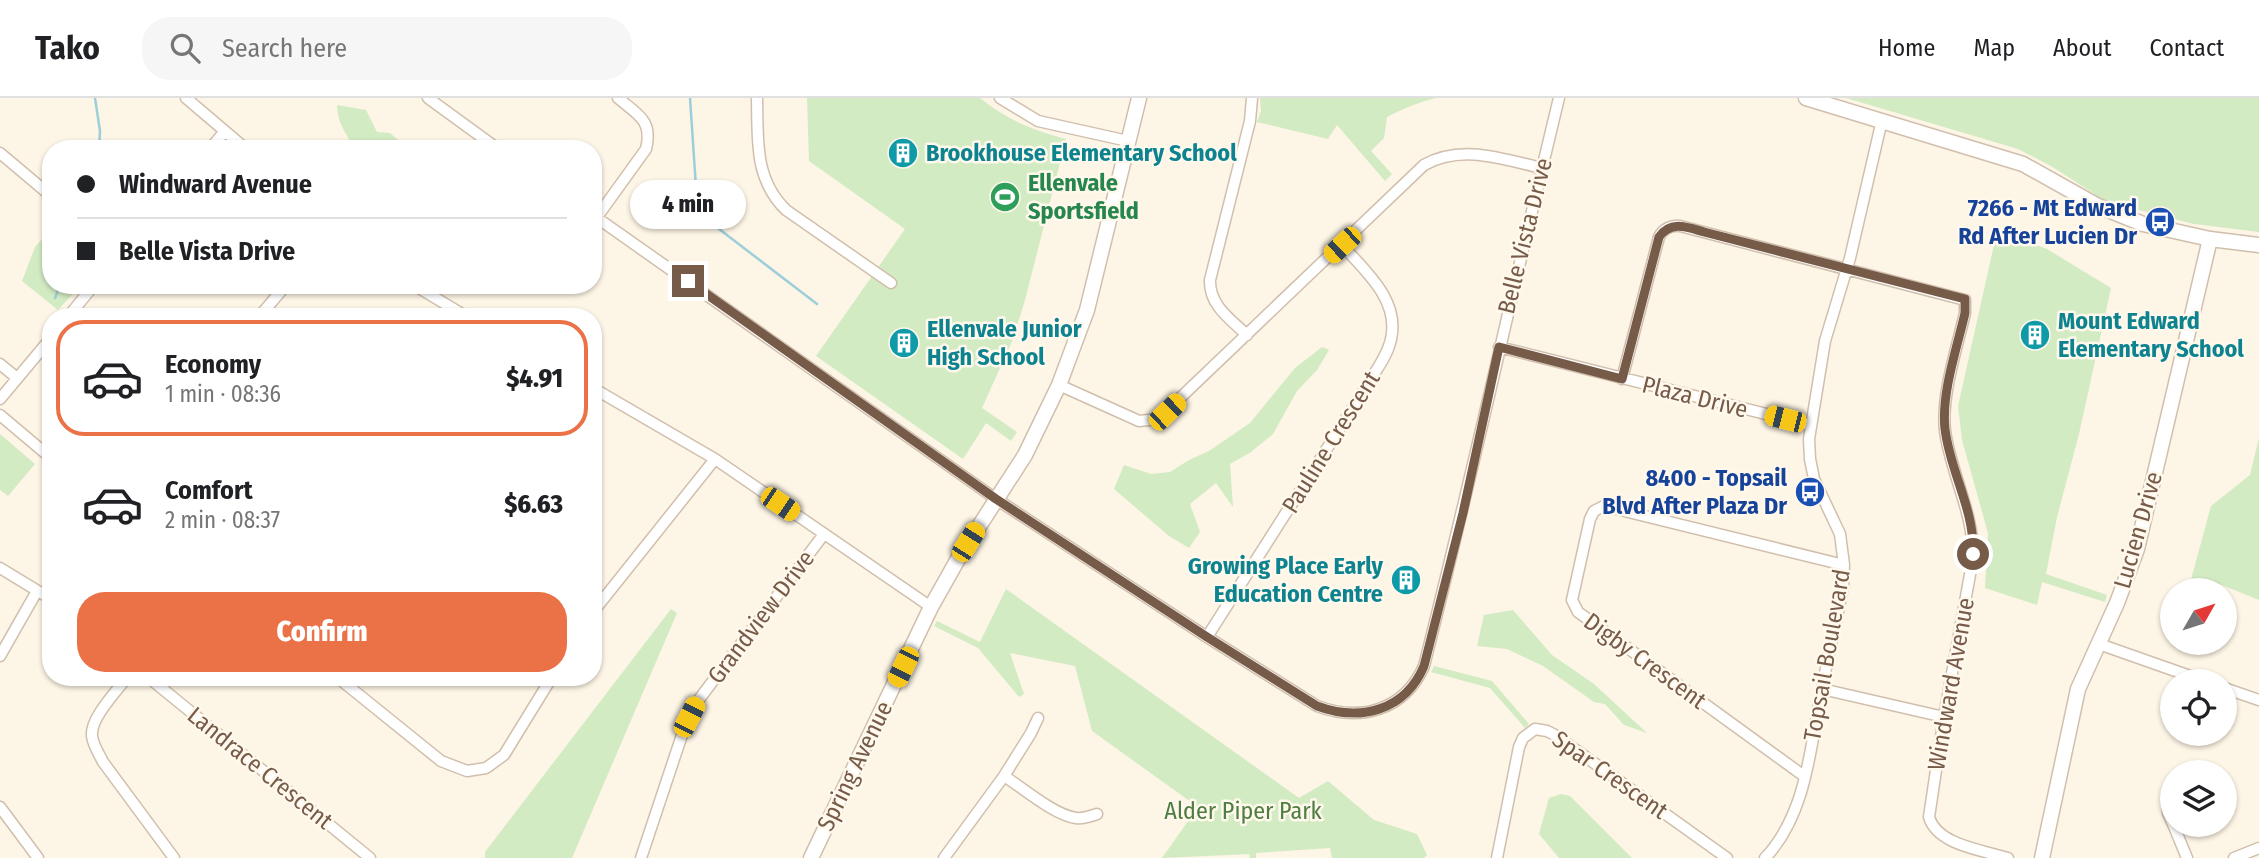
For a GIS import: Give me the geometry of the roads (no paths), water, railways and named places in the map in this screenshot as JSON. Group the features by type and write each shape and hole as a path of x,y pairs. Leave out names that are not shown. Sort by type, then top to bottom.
{"street":[{"path":"186,98 236,140"},
{"path":"428,98 486,140"},
{"path":"602,207 646,149 649,140 649,131 642,118 618,98"},
{"path":"757,98 758,147 767,186 774,198 786,210 891,283"},
{"path":"1000,98 1038,121 1128,141"},
{"name":"Spring Avenue","path":"811,858 931,607 958,559 1025,455 1059,384 1087,310 1139,98"},
{"path":"1247,335 1219,308 1210,290 1210,280 1250,121 1252,98"},
{"name":"Belle Vista Drive","path":"602,221 996,499 1317,706 1333,712 1355,714 1384,708 1411,687 1419,677 1427,653 1463,513 1499,347 1559,98"},
{"path":"1806,98 2023,164 2098,206 2143,225 2210,239 2259,245"},
{"name":"Topsail Boulevard","path":"1765,858 1793,817 1843,587 1844,565 1840,534 1817,488 1811,469 1810,425 1825,341 1847,267 1882,120"},
{"path":"218,140 225,131"},
{"path":"0,153 42,188"},
{"path":"1059,384 1139,421 1152,421 1167,412 1342,245 1411,175 1436,158 1477,154 1542,168"},
{"path":"1622,379 1659,237 1669,228 1680,226 1847,267"},
{"name":"Lucien Drive","path":"2042,858 2078,690 2131,571 2137,549 2210,239"},
{"name":"Pauline Crescent","path":"1207,637 1381,363 1392,338 1387,298 1342,245"},
{"name":"Windward Avenue","path":"1847,267 1965,299 1966,306 1947,398 1945,428 1967,509 1973,554 1971,579 1929,810 1931,822 1938,833 1948,839 2008,858"},
{"path":"75,308 87,294"},
{"path":"267,308 278,294"},
{"path":"429,294 452,308"},
{"name":"Plaza Drive","path":"1499,347 1810,425"},
{"path":"0,399 42,349"},
{"path":"0,364 17,378"},
{"path":"602,393 715,459 931,607"},
{"path":"0,415 42,450"},
{"path":"602,601 715,459"},
{"name":"Digby Crescent","path":"1804,776 1578,612 1572,600 1590,519 1594,511 1604,506 1844,565"},
{"name":"Grandview Drive","path":"641,858 682,735 697,702 824,534"},
{"path":"0,568 42,594"},
{"path":"0,656 37,591"},
{"path":"2099,644 2170,669"},
{"path":"120,686 96,719 92,735 94,745 103,762 174,858"},
{"name":"Landrace Crescent","path":"159,686 370,858"},
{"path":"348,686 441,761 467,771 486,768 504,755 546,686"},
{"path":"1822,689 1944,717"},
{"path":"2237,692 2259,700"},
{"path":"944,858 1004,776 1038,718"},
{"name":"Spar Crescent","path":"1497,858 1522,738 1540,729 1555,735 1727,858"},
{"path":"1004,776 1069,816 1077,818 1097,814"},
{"path":"0,807 38,858"},
{"path":"2178,837 2187,858"},
{"path":"2234,858 2259,848"}],"waterway":[{"path":"95,98 100,140"},
{"path":"690,98 700,213 817,304"},
{"path":"55,298 57,294"}],"place":[{"name":"Brookhouse Elementary School","path":"903,153"},
{"name":"Ellenvale Sportsfield","path":"1005,197"},
{"name":"7266 - Mt Edward Rd After Lucien Dr","path":"2160,222"},
{"name":"Mount Edward Elementary School","path":"2035,335"},
{"name":"Ellenvale Junior High School","path":"904,343"},
{"name":"8400 - Topsail Blvd After Plaza Dr","path":"1810,492"},
{"name":"Growing Place Early Education Centre","path":"1406,580"}],"park label":[{"name":"Alder Piper Park","path":"1243,811"}]}
